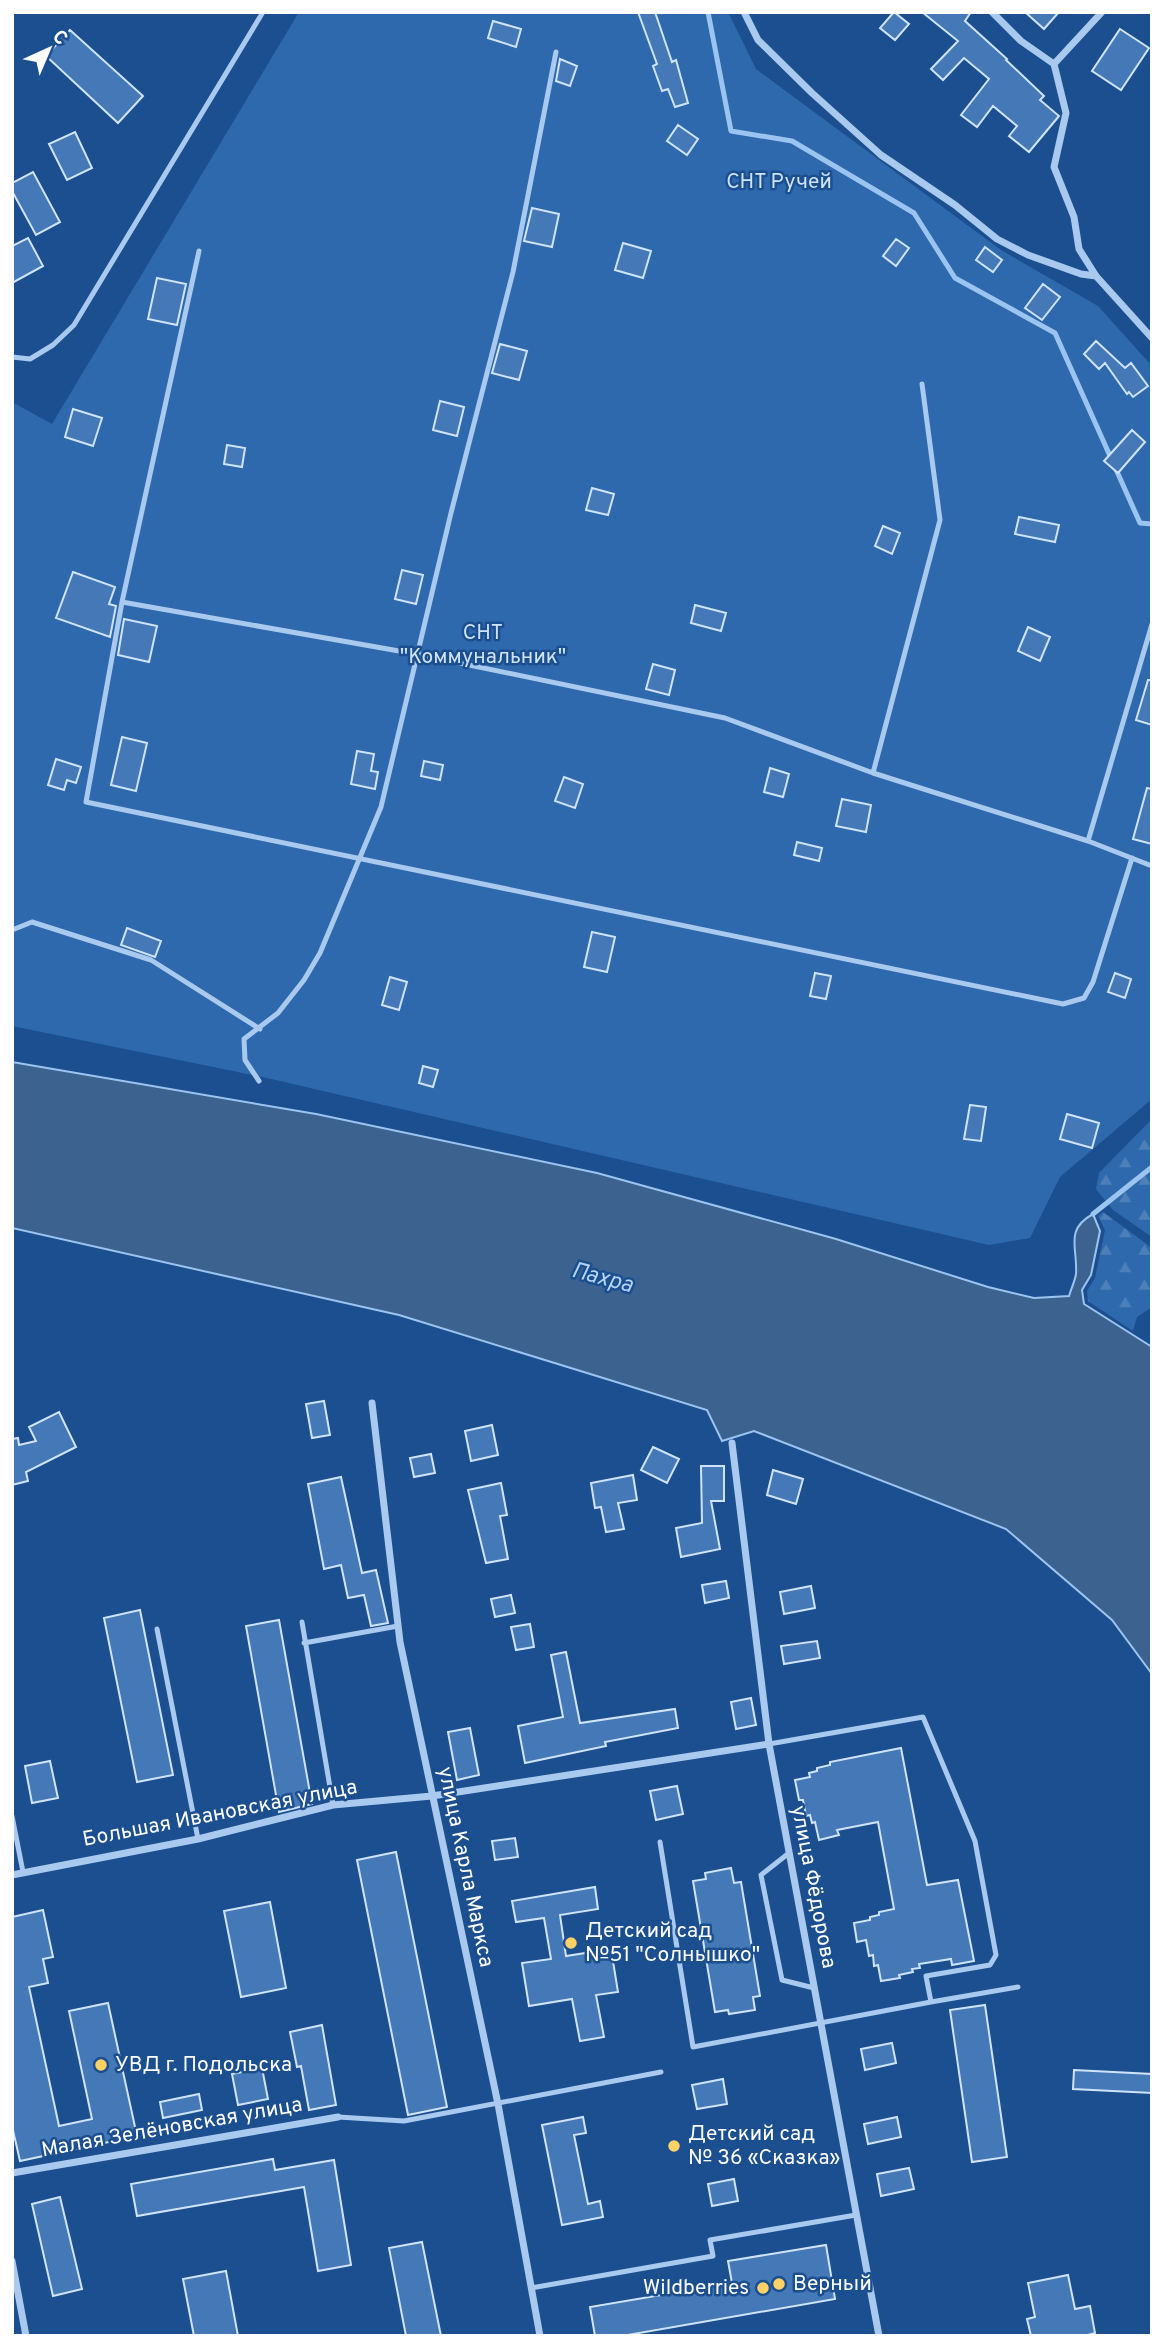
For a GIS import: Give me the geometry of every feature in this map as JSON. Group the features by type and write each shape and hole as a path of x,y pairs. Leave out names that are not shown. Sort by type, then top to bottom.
{"street":[{"path":"744,12 758,40 811,93 881,155 955,205 997,239 1028,255 1081,274 1096,276"},
{"path":"992,12 1021,41 1054,64 1066,113 1054,167 1074,217 1079,249 1096,276 1152,338"},
{"path":"1054,64 1102,12"},
{"name":"улица Карла Маркса","path":"372,1403 398,1626 498,2104 540,2336"},
{"name":"улица Фёдорова","path":"732,1443 769,1744 879,2336"},
{"name":"Большая Ивановская улица","path":"12,1875 198,1839 332,1805 432,1796 769,1744"},
{"name":"Малая Зелёновская улица","path":"12,2174 338,2117"},
{"path":"12,2261 26,2336"}],"lane":[{"path":"12,357 30,359 53,345 74,325 264,12"},
{"path":"259,1081 244,1060 244,1039 278,1013 320,953 381,807 416,654 513,272 556,52"},
{"path":"199,251 122,602 86,802 1063,1004 1084,998 1093,982 1132,858"},
{"path":"873,773 940,520 922,384"},
{"path":"122,602 416,654 725,718 873,773 1088,841 1152,866"},
{"path":"1088,841 1152,624"},
{"path":"12,930 32,922 151,960 260,1029"},
{"path":"302,1622 332,1805"},
{"path":"304,1643 398,1626"},
{"path":"157,1629 198,1839"},
{"path":"769,1744 923,1717 975,1841 996,1955 990,1965 926,1976 931,2002"},
{"path":"12,1816 23,1872"},
{"path":"660,1842 693,2046 1018,1987"},
{"path":"789,1853 761,1875 782,1980 814,1988"},
{"path":"338,2117 404,2121 661,2072"},
{"path":"531,2288 713,2256 710,2240 856,2215"}],"green space":[{"name":"СНТ \"Коммунальник\"","path":"299,12 728,12 756,69 1001,250 1098,306 1152,366 1152,1099 1060,1177 1030,1238 989,1245 267,1078 12,1026 12,402 52,424"},
{"path":"1152,1119 1152,1237 1113,1210 1096,1189 1099,1173"},
{"path":"1103,1212 1152,1248 1152,1307 1137,1317 1133,1331 1088,1301 1087,1291 1095,1278 1105,1230 1098,1216"}],"water":[{"name":"Пахра","path":"12,1062 316,1114 597,1173 836,1239 988,1287 1034,1298 1069,1296 1076,1274 1075,1233 1078,1226 1093,1214 1100,1231 1091,1275 1082,1290 1084,1304 1152,1347 1152,1674 1112,1620 1006,1529 754,1431 722,1441 707,1410 399,1315 12,1228"}],"building":[{"path":"638,12 655,12 672,62 676,60 688,103 675,107 668,89 662,91 653,66 657,64"},
{"path":"894,12 909,24 895,40 880,28"},
{"path":"922,12 971,12 965,21 1044,96 1040,100 1059,116 1029,152 1009,136 1017,126 993,106 977,127 961,115 989,79 964,58 943,80 931,69 958,41"},
{"path":"1025,12 1059,12 1044,29"},
{"path":"493,21 521,29 516,47 488,38"},
{"path":"1120,29 1149,48 1121,90 1092,71"},
{"path":"70,30 143,96 118,123 46,56"},
{"path":"560,59 577,66 570,86 556,81"},
{"path":"678,125 698,139 687,155 667,141"},
{"path":"75,132 92,168 67,180 49,144"},
{"path":"33,172 60,222 36,235 12,191 12,183"},
{"path":"532,208 559,214 552,247 524,241"},
{"path":"28,238 43,266 12,283 12,246"},
{"path":"896,239 909,248 896,266 883,256"},
{"path":"623,243 651,251 643,278 615,270"},
{"path":"985,247 1002,260 993,272 976,260"},
{"path":"157,278 186,284 177,325 148,319"},
{"path":"1043,284 1060,297 1042,320 1025,308"},
{"path":"1096,341 1125,368 1131,363 1148,386 1133,397 1129,392 1127,394 1105,363 1099,369 1084,354"},
{"path":"500,344 527,351 519,380 492,373"},
{"path":"440,401 464,407 457,436 433,430"},
{"path":"73,409 102,418 93,446 65,437"},
{"path":"1132,430 1145,442 1118,473 1104,461"},
{"path":"227,445 245,448 242,467 224,464"},
{"path":"592,488 614,494 608,515 586,510"},
{"path":"1019,517 1059,525 1055,542 1015,534"},
{"path":"883,526 900,533 892,554 875,546"},
{"path":"402,570 423,575 416,604 395,599"},
{"path":"73,572 115,587 109,604 116,606 110,637 56,618"},
{"path":"695,605 726,613 721,631 691,623"},
{"path":"124,619 157,626 149,662 118,655"},
{"path":"1028,627 1050,637 1040,661 1018,651"},
{"path":"653,664 675,670 669,695 646,689"},
{"path":"1148,680 1152,680 1152,725 1136,720"},
{"path":"122,737 147,743 136,791 111,785"},
{"path":"357,751 374,754 371,771 378,772 375,789 351,784"},
{"path":"56,759 81,767 76,783 67,780 64,790 48,785"},
{"path":"424,761 443,765 440,780 421,776"},
{"path":"770,768 789,774 783,797 764,792"},
{"path":"564,777 583,784 575,808 555,801"},
{"path":"1147,788 1152,789 1152,844 1133,839"},
{"path":"842,799 871,805 866,832 836,826"},
{"path":"797,842 822,848 819,861 794,855"},
{"path":"127,928 161,941 155,957 121,945"},
{"path":"592,932 615,937 607,972 584,967"},
{"path":"815,973 831,976 826,999 810,996"},
{"path":"1115,973 1131,979 1125,998 1108,992"},
{"path":"390,977 407,982 399,1010 382,1005"},
{"path":"423,1066 438,1070 433,1087 419,1083"},
{"path":"970,1105 986,1107 981,1141 964,1139"},
{"path":"1067,1114 1099,1123 1092,1148 1060,1139"},
{"path":"324,1401 330,1435 312,1438 306,1404"},
{"path":"59,1412 76,1447 26,1472 28,1481 12,1485 12,1439 18,1438 19,1445 36,1441 29,1427"},
{"path":"492,1425 498,1455 471,1461 465,1431"},
{"path":"653,1447 679,1459 667,1483 641,1470"},
{"path":"431,1454 435,1473 414,1477 410,1458"},
{"path":"701,1466 724,1466 724,1501 711,1501 720,1549 681,1557 676,1528 702,1523"},
{"path":"773,1470 803,1479 796,1504 767,1495"},
{"path":"633,1475 637,1500 618,1503 624,1529 606,1532 601,1507 595,1508 591,1483"},
{"path":"341,1477 362,1573 376,1570 388,1623 371,1626 364,1595 348,1598 341,1565 324,1569 308,1484"},
{"path":"501,1483 507,1515 500,1516 508,1559 486,1563 468,1490"},
{"path":"726,1581 729,1598 705,1603 702,1585"},
{"path":"811,1586 815,1608 784,1614 780,1592"},
{"path":"511,1595 515,1613 495,1617 491,1599"},
{"path":"140,1610 173,1775 137,1782 104,1618"},
{"path":"279,1620 312,1804 279,1812 246,1626"},
{"path":"530,1624 534,1647 516,1650 511,1627"},
{"path":"817,1641 820,1658 784,1664 781,1646"},
{"path":"566,1652 580,1723 675,1709 678,1728 605,1742 606,1746 525,1763 518,1726 563,1717 551,1655"},
{"path":"751,1698 756,1725 736,1729 731,1702"},
{"path":"470,1728 479,1775 457,1780 448,1732"},
{"path":"901,1748 927,1885 958,1880 974,1961 952,1965 951,1959 919,1964 920,1968 899,1975 900,1978 881,1981 878,1965 874,1966 873,1955 869,1956 866,1940 857,1942 854,1923 870,1920 870,1917 879,1915 879,1912 894,1909 878,1822 837,1830 839,1835 819,1840 815,1822 812,1823 810,1815 806,1816 803,1800 799,1800 795,1780 810,1777 809,1773 830,1765 830,1762"},
{"path":"50,1761 58,1798 32,1803 25,1766"},
{"path":"677,1786 683,1814 656,1820 650,1791"},
{"path":"515,1838 518,1857 495,1860 492,1841"},
{"path":"396,1852 447,2107 408,2115 357,1860"},
{"path":"731,1868 734,1883 741,1882 760,1996 753,1997 755,2010 729,2014 728,2010 715,2012 693,1881 706,1879 705,1873"},
{"path":"595,1887 598,1909 560,1915 566,1956 611,1949 618,1992 596,1995 604,2037 580,2041 572,1999 529,2006 522,1963 551,1959 544,1918 516,1922 512,1901"},
{"path":"270,1902 286,1988 241,1997 224,1911"},
{"name":"УВД г. Подольска","path":"43,1910 53,1957 43,1959 48,1983 29,1987 59,2126 92,2119 69,2011 108,2003 137,2136 20,2161 12,2126 12,1917"},
{"path":"985,2005 1007,2157 972,2162 950,2010"},
{"path":"322,2025 336,2105 309,2110 301,2066 297,2067 290,2032"},
{"path":"892,2043 896,2063 865,2070 861,2049"},
{"path":"262,2068 268,2099 238,2105 232,2074"},
{"path":"1074,2070 1152,2074 1152,2093 1073,2089"},
{"path":"723,2079 727,2104 697,2109 692,2085"},
{"path":"199,2094 202,2110 163,2118 160,2102"},
{"path":"583,2117 586,2133 574,2135 588,2204 600,2201 603,2217 562,2225 542,2125"},
{"path":"897,2117 901,2137 868,2144 864,2124"},
{"path":"273,2159 275,2170 334,2160 351,2265 318,2271 304,2187 137,2216 131,2184"},
{"path":"909,2168 914,2189 881,2196 877,2174"},
{"path":"734,2179 738,2201 712,2206 708,2184"},
{"path":"60,2197 82,2289 53,2296 32,2204"},
{"path":"422,2242 441,2336 406,2336 389,2248"},
{"path":"826,2245 835,2299 622,2336 595,2336 590,2307 732,2283 728,2261"},
{"path":"226,2271 238,2336 194,2336 183,2279"},
{"path":"1068,2275 1075,2309 1090,2306 1095,2333 1084,2336 1031,2336 1027,2319 1035,2317 1028,2283"}],"waterway":[{"path":"708,12 731,131 792,141 914,213 955,278 1055,333 1140,523 1152,524"},
{"path":"1093,1214 1152,1167"}],"place":[{"name":"Детский сад №51 \"Солнышко\"","path":"571,1943"},
{"name":"УВД г. Подольска","path":"101,2065"},
{"name":"Детский сад № 36 «Сказка»","path":"674,2146"},
{"name":"Верный","path":"779,2284"},
{"name":"Wildberries","path":"763,2288"}],"park label":[{"name":"СНТ Ручей","path":"779,182"}]}
